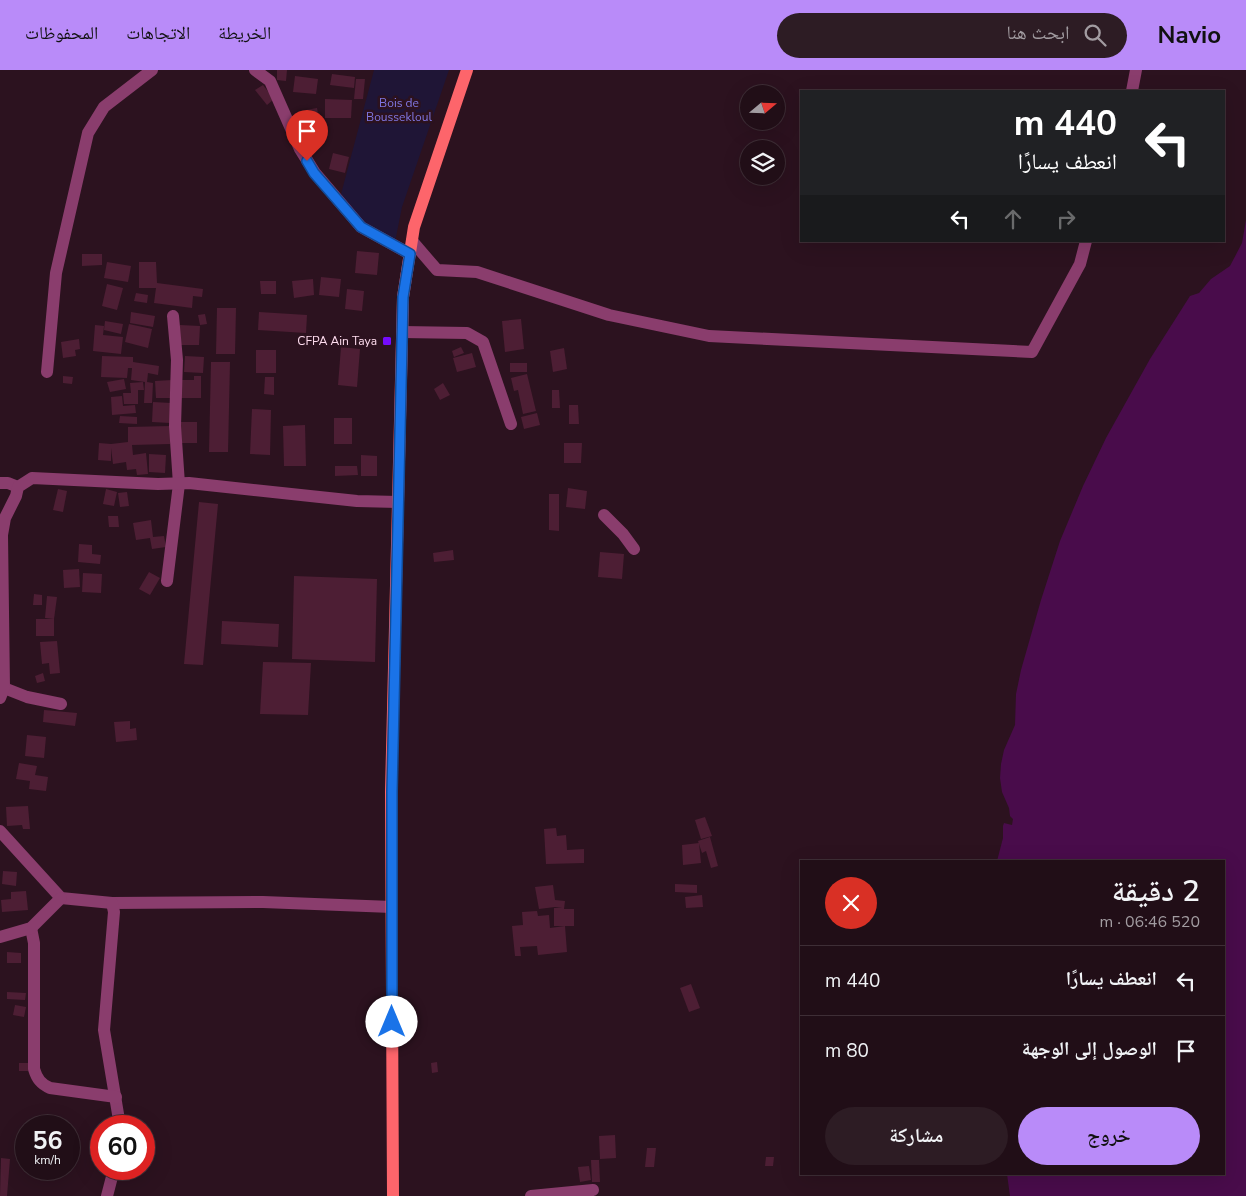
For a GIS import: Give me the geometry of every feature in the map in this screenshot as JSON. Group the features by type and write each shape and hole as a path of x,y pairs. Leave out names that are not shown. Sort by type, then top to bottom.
{"main road":[{"path":"393,1196 392,792 403,297 414,226 467,70"}],"street":[{"path":"48,372 56,273 88,133 104,106 152,70"},
{"path":"255,70 270,81 300,149 314,173 361,227 411,247 437,270 477,272 609,316 709,336 1032,352 1080,264 1086,242"},
{"path":"1132,90 1136,70"},
{"path":"167,581 179,484 175,426 177,360 173,316"},
{"path":"402,332 467,332 483,342 511,424"},
{"path":"61,704 2,693 2,535 6,518 18,487 32,478 189,483 357,501 398,502"},
{"path":"0,484 8,483 18,487"},
{"path":"604,515 624,534 634,548"},
{"path":"0,831 61,898 112,903 263,902 392,907"},
{"path":"0,937 31,928 61,898"},
{"path":"112,903 114,912 104,1030 118,1115"},
{"path":"31,928 34,943 34,1070 36,1076 44,1086 50,1088 116,1097"},
{"path":"107,1196 111,1180"},
{"path":"531,1196 593,1190"}],"green space":[{"name":"Bois de Boussekloul","path":"374,70 449,70 402,207 394,247 369,231 341,194"}],"shaded area":[{"path":"1246,220 1246,1196 1010,1196 1007,1175 1225,1175 1225,860 997,860 1003,838 1004,823 1012,825 1013,819 1010,816 1009,808 1002,792 1001,764 1004,750 1015,725 1016,694 1021,670 1060,541 1106,438 1150,359 1190,296 1199,293 1211,279 1230,266 1242,243"}],"building":[{"path":"277,70 287,70 286,81 277,80"},
{"path":"332,74 355,77 354,88 330,85"},
{"path":"295,76 318,79 316,94 293,92"},
{"path":"356,79 365,79 363,99 354,99"},
{"path":"263,85 274,99 267,105 255,90"},
{"path":"325,99 352,100 351,118 325,118"},
{"path":"317,108 319,119 308,121 306,110"},
{"path":"315,129 321,147 309,150 304,132"},
{"path":"333,153 349,157 345,173 329,169"},
{"path":"357,251 379,253 377,275 355,273"},
{"path":"82,254 102,254 102,265 82,266"},
{"path":"107,262 131,266 128,282 104,278"},
{"path":"139,262 156,262 157,283 203,289 202,297 193,296 192,308 154,303 156,288 139,288"},
{"path":"321,277 341,279 339,297 319,295"},
{"path":"313,279 314,295 294,298 292,281"},
{"path":"260,281 276,281 276,294 261,294"},
{"path":"107,284 123,288 117,310 102,306"},
{"path":"347,289 364,291 362,311 345,309"},
{"path":"136,293 148,295 147,303 134,301"},
{"path":"217,308 236,308 235,354 216,354"},
{"path":"131,312 155,316 153,327 130,323"},
{"path":"259,312 307,315 306,333 258,330"},
{"path":"205,314 207,324 200,325 198,315"},
{"path":"521,319 524,349 505,352 502,321"},
{"path":"105,321 123,324 121,334 104,330"},
{"path":"129,324 152,329 148,348 125,342"},
{"path":"95,325 104,326 103,335 123,337 121,354 93,351"},
{"path":"180,325 200,326 199,345 180,345"},
{"path":"79,339 80,349 75,350 76,356 63,358 61,342"},
{"path":"341,347 360,349 357,387 338,385"},
{"path":"461,347 464,353 454,357 452,351"},
{"path":"564,348 567,369 553,372 550,351"},
{"path":"256,350 276,350 276,373 256,373"},
{"path":"472,353 476,367 457,372 453,358"},
{"path":"102,356 133,357 133,362 159,366 158,375 148,373 147,382 153,383 152,403 144,403 145,382 131,380 132,368 128,368 127,378 101,377"},
{"path":"185,356 204,357 203,373 184,372"},
{"path":"211,362 230,362 228,452 209,452"},
{"path":"510,363 527,363 527,372 510,372"},
{"path":"527,374 536,411 523,414 518,390 514,391 511,378"},
{"path":"63,376 73,377 72,384 63,383"},
{"path":"194,376 201,376 201,398 180,398 180,380 194,380"},
{"path":"265,377 274,377 274,395 264,394"},
{"path":"124,379 126,389 110,392 107,382"},
{"path":"172,380 173,398 156,398 155,381"},
{"path":"143,382 144,390 138,390 138,404 124,404 123,393 131,393 130,383"},
{"path":"443,383 450,395 440,400 434,389"},
{"path":"552,390 559,390 560,408 552,408"},
{"path":"122,396 123,406 135,405 136,413 112,415 111,397"},
{"path":"153,402 171,403 170,423 152,422"},
{"path":"569,405 578,405 579,424 569,424"},
{"path":"252,409 271,410 270,455 250,454"},
{"path":"537,413 540,425 524,429 521,417"},
{"path":"120,416 137,417 137,424 119,423"},
{"path":"334,418 352,418 352,444 334,444"},
{"path":"181,422 197,422 197,443 181,443"},
{"path":"305,425 306,466 284,466 283,426"},
{"path":"170,426 170,444 132,445 133,455 146,453 148,474 137,475 136,469 127,470 126,462 113,464 111,448 111,461 98,460 99,443 128,442 128,427"},
{"path":"564,443 582,443 581,463 564,463"},
{"path":"149,454 166,455 165,473 149,472"},
{"path":"361,455 377,456 377,476 361,476"},
{"path":"335,466 357,466 358,475 335,476"},
{"path":"568,488 587,491 585,509 566,507"},
{"path":"58,489 67,491 63,512 53,510"},
{"path":"106,489 117,492 114,506 103,504"},
{"path":"127,492 129,506 120,507 118,493"},
{"path":"549,494 559,494 559,531 549,530"},
{"path":"199,502 218,504 203,665 184,664"},
{"path":"108,516 118,516 119,527 109,527"},
{"path":"151,520 153,537 164,536 166,547 152,549 150,538 136,540 133,523"},
{"path":"79,544 92,545 92,554 101,555 100,564 78,562"},
{"path":"453,550 454,560 434,562 433,553"},
{"path":"600,552 624,554 622,579 598,577"},
{"path":"79,569 80,587 64,588 63,570"},
{"path":"149,572 160,578 150,595 139,589"},
{"path":"83,573 102,574 101,593 82,592"},
{"path":"294,576 377,579 375,662 292,659"},
{"path":"34,594 42,595 42,605 33,605"},
{"path":"47,596 57,597 54,619 45,618"},
{"path":"36,619 54,619 54,636 36,636"},
{"path":"222,621 279,624 278,647 221,644"},
{"path":"57,641 60,673 50,674 49,663 42,664 40,642"},
{"path":"263,662 311,663 308,715 260,714"},
{"path":"43,673 45,681 37,683 35,676"},
{"path":"44,710 77,713 75,726 43,722"},
{"path":"130,721 130,729 136,728 137,740 116,742 114,722"},
{"path":"27,735 46,737 44,758 25,756"},
{"path":"19,763 37,766 35,775 48,777 46,791 29,789 30,781 16,779"},
{"path":"28,806 30,829 23,829 22,825 7,826 6,807"},
{"path":"705,817 712,836 701,839 695,820"},
{"path":"556,828 557,836 566,835 567,850 584,849 584,863 546,864 544,829"},
{"path":"710,837 718,866 711,868 706,851 702,853 698,841"},
{"path":"699,843 701,863 683,865 682,845"},
{"path":"3,871 17,872 16,886 2,884"},
{"path":"675,884 697,885 697,893 675,892"},
{"path":"553,885 555,900 565,901 564,909 574,909 574,926 554,926 554,908 562,908 555,907 539,909 535,887"},
{"path":"26,891 28,910 2,912 1,900 11,899 11,892"},
{"path":"702,895 703,907 686,908 685,897"},
{"path":"537,911 538,916 549,915 550,928 565,926 567,952 538,955 537,946 520,947 521,956 515,956 512,926 523,925 522,912"},
{"path":"7,952 21,953 21,963 7,963"},
{"path":"691,984 700,1008 689,1012 680,988"},
{"path":"7,992 26,993 25,1000 7,999"},
{"path":"15,1005 26,1007 24,1017 13,1015"},
{"path":"437,1062 438,1072 432,1073 431,1063"},
{"path":"19,1063 28,1063 28,1071 19,1071"},
{"path":"615,1135 616,1158 600,1159 599,1136"},
{"path":"647,1148 656,1148 654,1167 645,1167"},
{"path":"766,1157 774,1157 773,1166 765,1166"},
{"path":"1,1158 10,1159 7,1196 0,1196"},
{"path":"591,1160 599,1160 600,1182 592,1182"},
{"path":"589,1166 591,1180 580,1182 578,1167"}],"place":[{"name":"CFPA Ain Taya","path":"387,341"}],"route":[{"path":"307,161 314,173 361,227 410,254 403,297 392,773 392,1022"}]}
